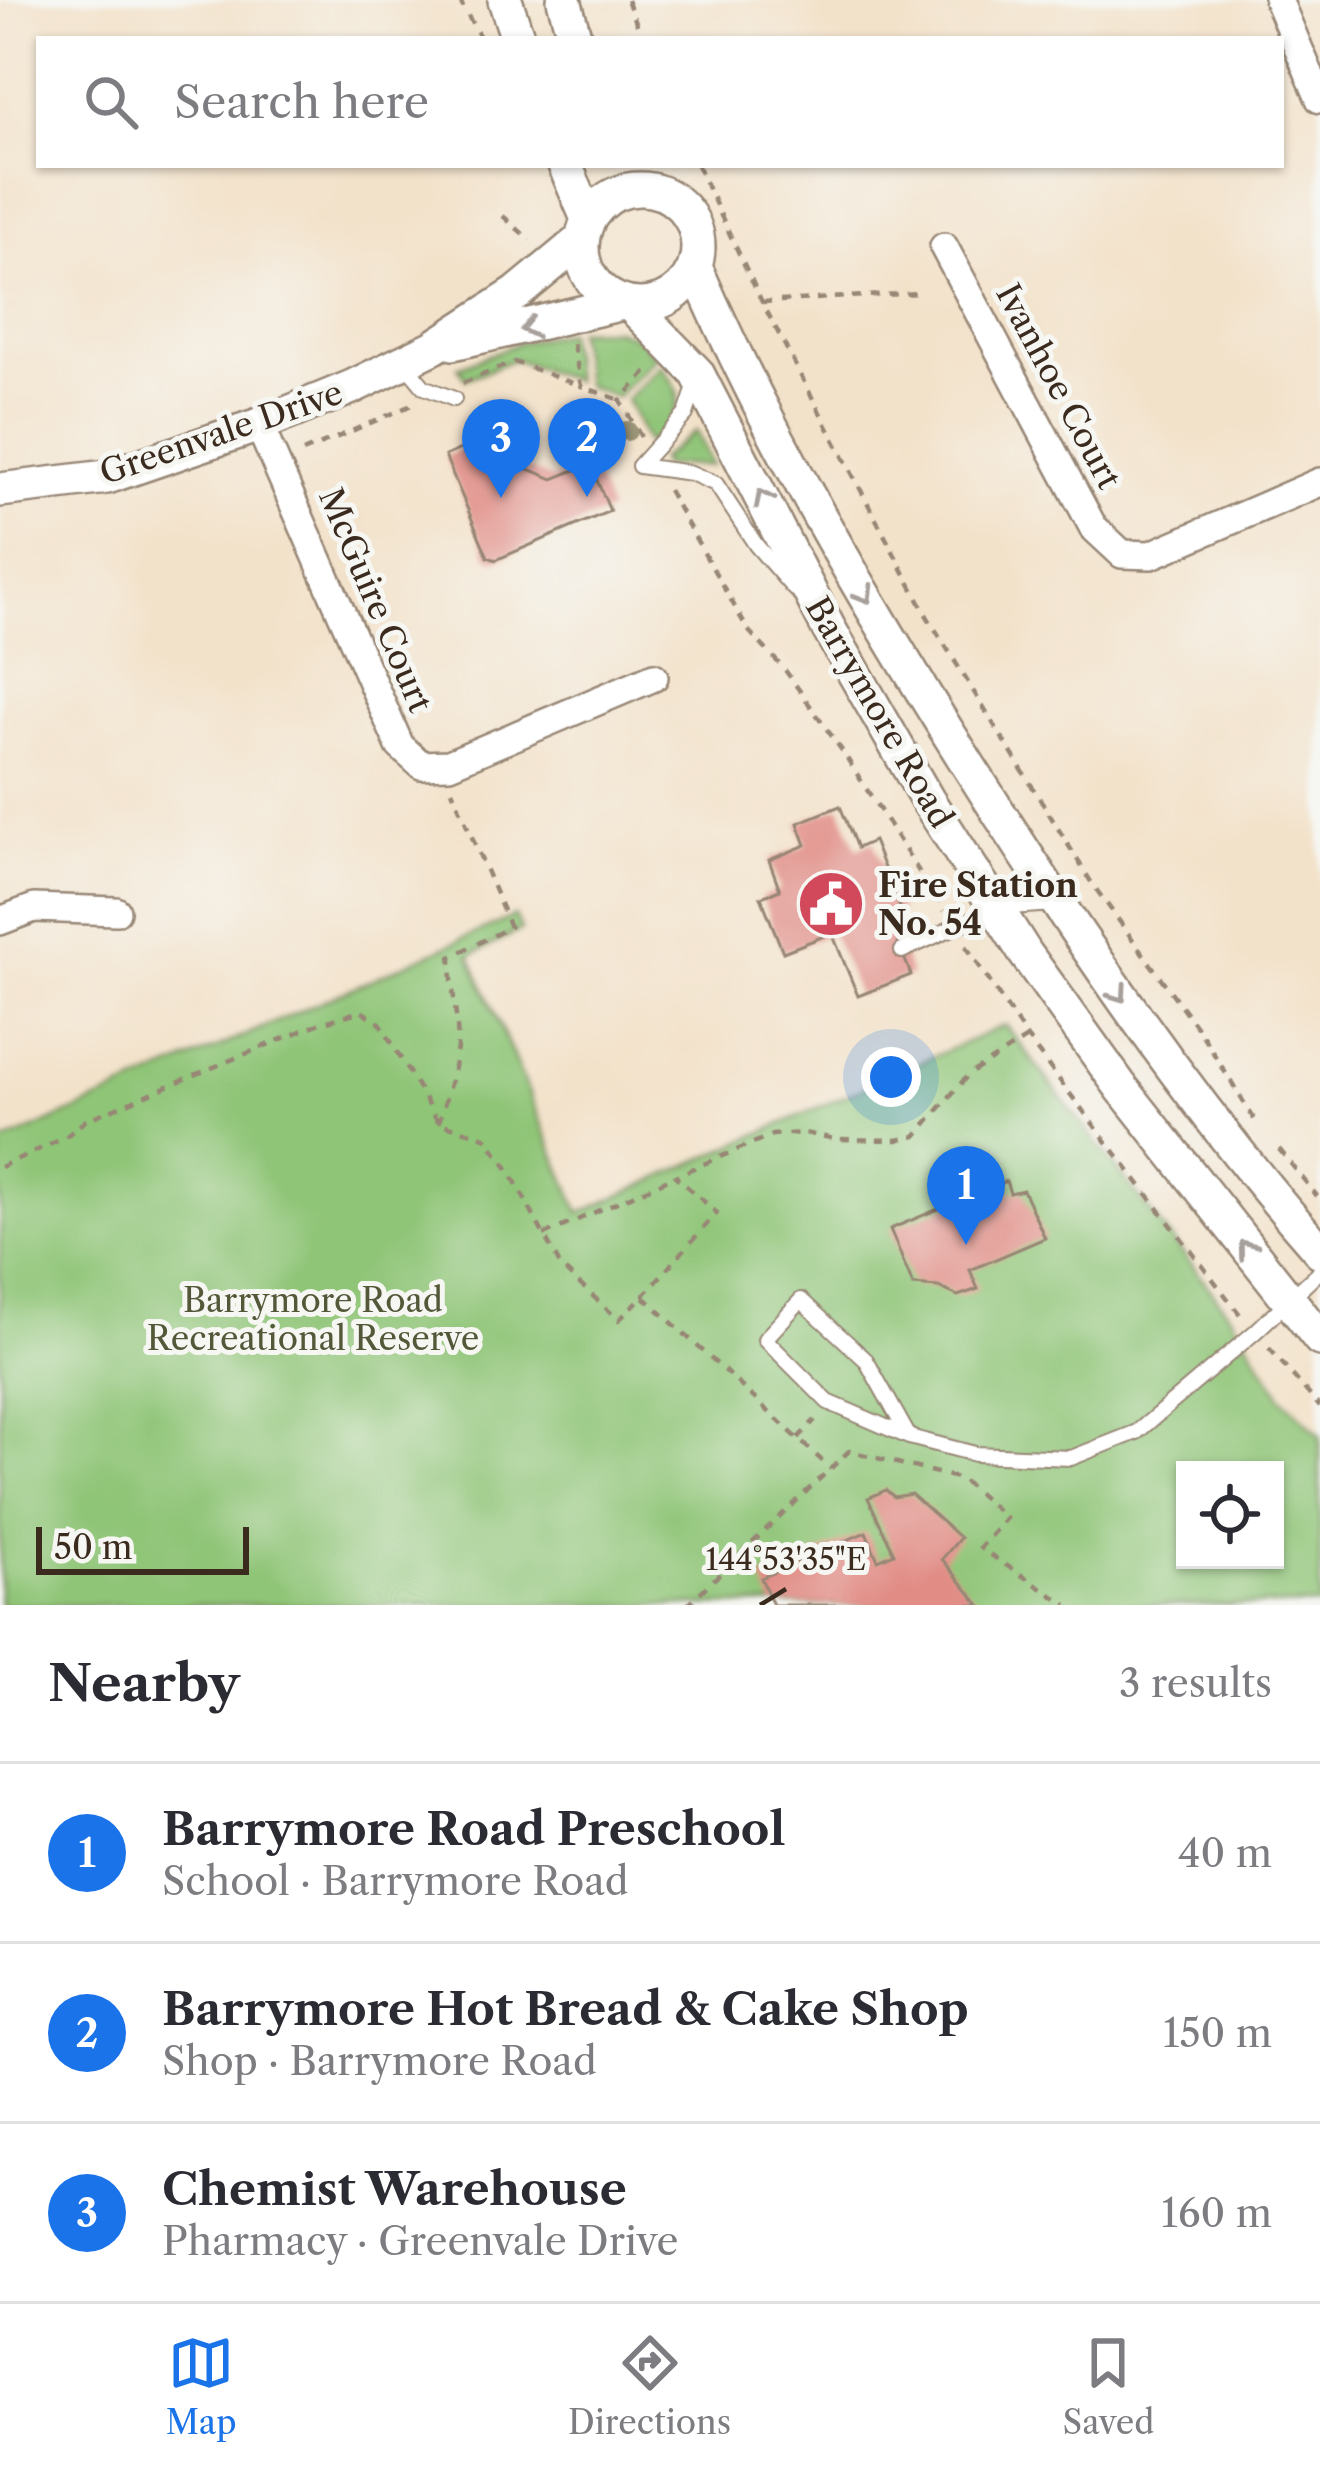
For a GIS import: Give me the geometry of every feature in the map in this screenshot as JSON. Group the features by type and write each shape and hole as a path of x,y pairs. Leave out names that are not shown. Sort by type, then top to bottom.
{"street":[{"path":"505,0 517,36"},
{"path":"564,0 574,36"},
{"path":"1278,0 1320,100"},
{"path":"567,168 585,229 582,260 590,279 604,294 627,304 658,303 681,290 695,267 699,243 692,220 677,201 655,190 632,168"},
{"path":"585,229 600,203 616,193 655,190"},
{"name":"Greenvale Drive","path":"0,490 106,477 259,425 403,362 517,292 585,229"},
{"name":"Ivanhoe Court","path":"944,248 1093,526 1122,554 1150,555 1320,482"},
{"name":"Barrymore Road","path":"695,267 756,397 841,555 1057,904 1153,1043 1253,1175 1320,1251"},
{"name":"Greenvale Drive","path":"434,347 627,304"},
{"name":"Barrymore Road","path":"627,304 698,373 829,629 996,908 1121,1087 1320,1339"},
{"name":"McGuire Court","path":"259,425 400,746 421,765 449,764"},
{"path":"449,764 653,677"},
{"path":"0,921 34,908 116,911"}],"lane":[{"path":"403,362 424,387 454,399"},
{"path":"698,373 686,414 654,462 716,484 756,545 829,629"},
{"path":"902,951 996,908 1057,904"},
{"path":"909,1437 866,1360 801,1300 765,1339 828,1402 909,1437 975,1454 1072,1458 1137,1432 1255,1333 1320,1271"}],"path":[{"path":"459,0 479,36"},
{"path":"628,0 642,36"},
{"path":"698,168 762,302 927,616 1081,866 1201,1033 1256,1121 1320,1199"},
{"path":"503,216 542,252"},
{"path":"762,302 918,293"},
{"path":"571,333 580,386 620,400 748,630 785,670 889,820 1028,1038 1255,1333 1320,1407"},
{"path":"620,400 657,362"},
{"path":"488,437 492,419"},
{"path":"590,468 599,462"},
{"path":"439,1124 456,1060 451,957 510,927 453,792 449,764"},
{"path":"0,1167 64,1138 86,1120 361,1010 380,1023 439,1124 485,1137 509,1170 561,1267 620,1320 717,1213 675,1176"},
{"path":"544,1235 772,1135 805,1132 835,1139 897,1140 916,1136 968,1076 1028,1038"},
{"path":"643,1296 831,1468"},
{"path":"687,1605 849,1451 961,1479 1006,1518 980,1548 1066,1605"}],"green space":[{"path":"616,329 636,337 656,357 616,397 585,385 576,330"},
{"path":"566,332 574,381 514,359 466,379 458,367 519,343"},
{"path":"662,365 678,400 665,429 647,443 626,399"},
{"path":"696,431 711,465 663,466 660,459"},
{"name":"Barrymore Road Recreational Reserve","path":"515,916 521,930 470,956 580,1213 1005,1025 1233,1318 1282,1397 1320,1435 1320,1605 0,1605 0,1144"}],"building":[{"path":"493,435 504,459 553,479 590,464 610,511 496,560 488,557 445,456"},
{"name":"Fire Station No. 54","path":"840,806 857,848 873,841 901,910 888,916 911,975 858,996 832,933 783,952 761,897 780,890 769,860 806,845 798,823"},
{"path":"1006,1181 1010,1193 1023,1190 1045,1238 970,1270 978,1289 958,1296 938,1287 913,1285 890,1229"},
{"path":"886,1490 894,1497 911,1494 960,1538 942,1559 980,1605 773,1605 761,1578 866,1532 878,1560 894,1553 868,1498"}],"place":[{"name":"Barrymore Hot Bread & Cake Shop","path":"587,497"},
{"name":"Chemist Warehouse","path":"501,498"},
{"name":"Fire Station No. 54","path":"831,904"},
{"name":"Barrymore Road Preschool","path":"966,1245"}]}
